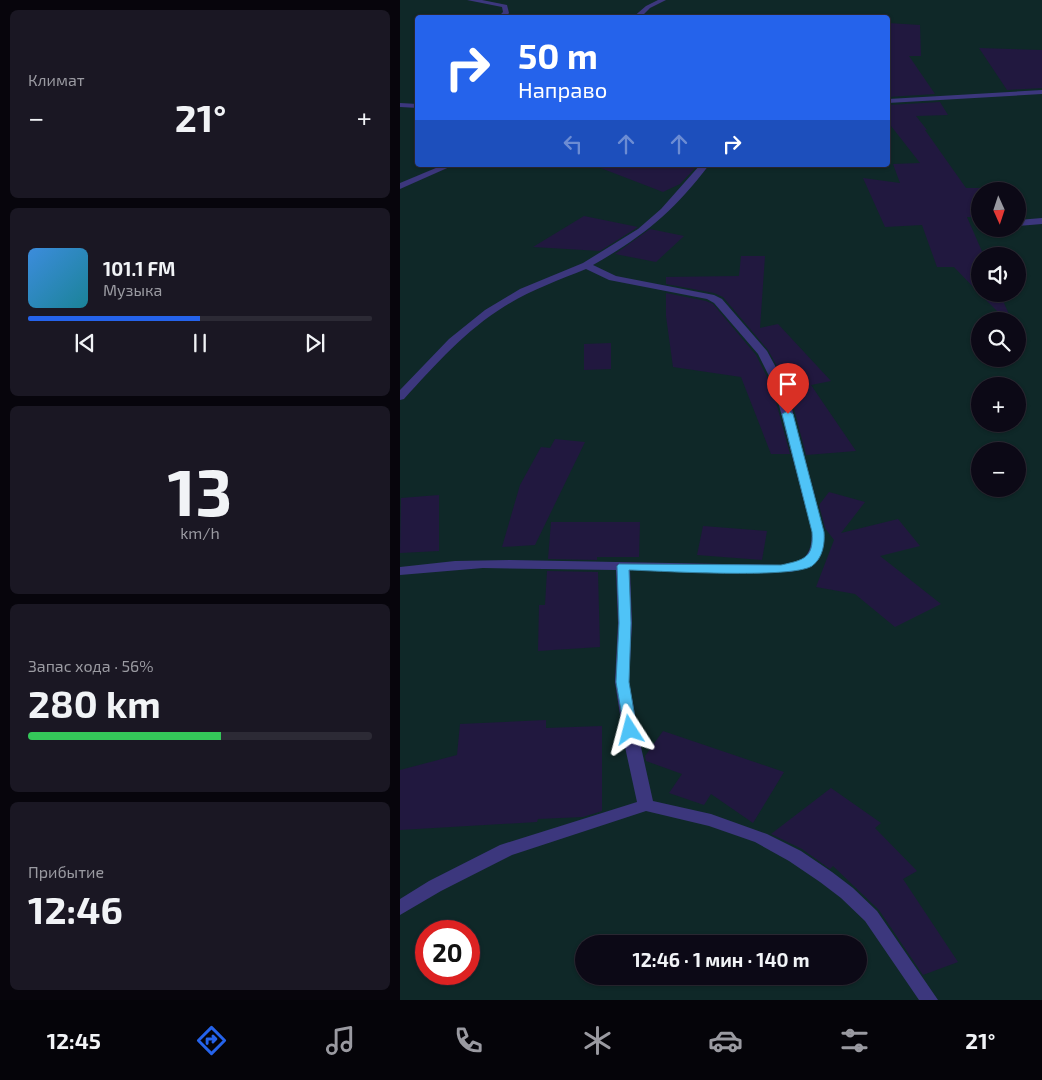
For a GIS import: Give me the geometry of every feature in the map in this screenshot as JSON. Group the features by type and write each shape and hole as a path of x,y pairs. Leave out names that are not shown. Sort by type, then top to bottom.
{"street":[{"path":"470,0 505,6 506,13 504,15"},
{"path":"639,15 648,7 663,0"},
{"path":"890,101 1042,92"},
{"path":"400,105 415,106"},
{"path":"400,186 445,167"},
{"path":"400,397 441,351 490,311 528,290 586,265 610,252 648,226 672,203 703,167"},
{"path":"1026,222 1042,221"},
{"path":"400,571 493,564 781,569 807,564 814,556 819,541 818,532 780,386 763,353 718,301 710,297 613,278 586,265"},
{"path":"623,566 625,623 622,682 633,747 646,805"},
{"path":"400,908 434,886 506,850 556,832 646,805 711,820 760,838 794,856 826,878 847,893 870,916 929,1000"}],"green space":[{"path":"400,0 1042,0 1042,1000 400,1000"}],"building":[{"path":"890,23 920,25 921,56 909,56 935,94 890,97"},
{"path":"979,48 1042,50 1042,88 1007,90"},
{"path":"940,102 948,115 916,116 966,188 971,188 971,217 967,217 971,226 971,238 976,238 980,247 971,247 971,285 954,267 937,267 922,225 885,227 863,178 900,183 893,164 920,163 890,125 890,105"},
{"path":"598,167 696,167 680,184 663,192"},
{"path":"584,216 638,227 600,251 533,247"},
{"path":"650,229 684,236 656,262 615,254"},
{"path":"741,256 765,256 760,328 778,324 831,381 811,385 856,451 806,455 788,386 768,350 723,297 714,293 666,284 666,277 739,276"},
{"path":"666,293 713,304 756,355 772,387 790,454 771,454 741,377 673,367 666,316"},
{"path":"988,302 1004,302 1008,312 998,312"},
{"path":"611,343 611,369 584,370 584,344"},
{"path":"555,439 585,442 535,545 502,547 520,485 541,447 550,448"},
{"path":"829,492 865,502 841,533 898,519 920,546 880,556 941,604 895,627 855,594 816,587 834,540 825,528 819,505"},
{"path":"439,495 439,551 400,553 401,498"},
{"path":"551,522 640,522 639,557 597,557 597,560 548,559"},
{"path":"703,526 767,531 762,560 697,555"},
{"path":"547,571 598,572 600,647 538,651 539,605 545,605"},
{"path":"546,720 546,728 602,726 602,811 583,817 538,819 537,822 400,830 400,770 457,755 460,724"},
{"path":"663,731 784,772 753,823 711,794 704,805 669,793 682,774 646,761 645,756"},
{"path":"831,788 881,823 875,828 917,871 903,879 958,962 923,975 879,910 833,866 830,869 802,849 771,834"}],"route":[{"path":"630,730 622,682 625,623 623,566 781,569 807,564 814,556 819,541 818,532 804,484 788,414"}]}
